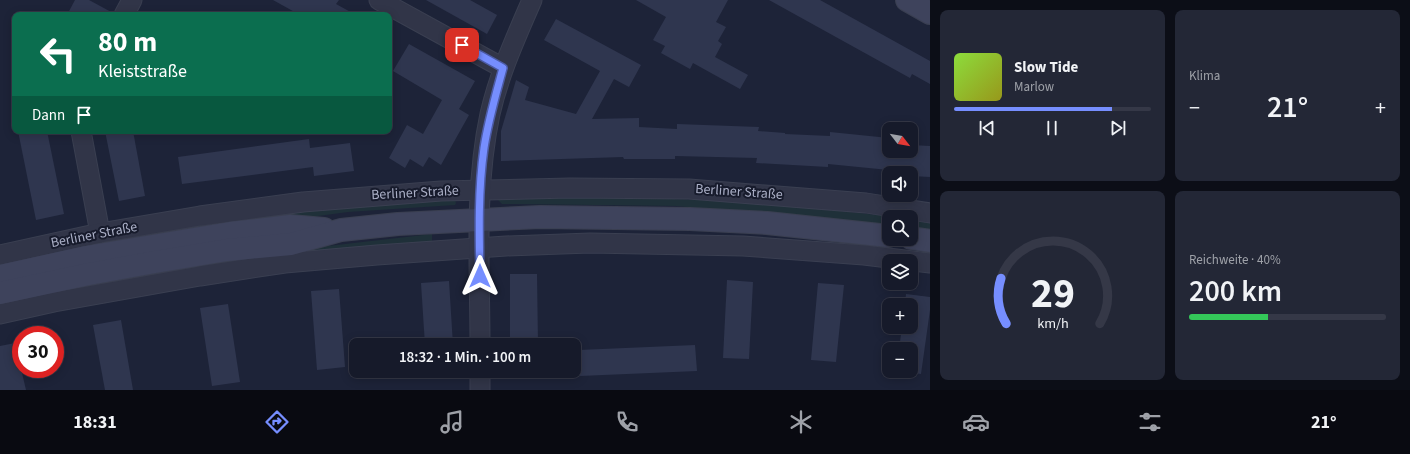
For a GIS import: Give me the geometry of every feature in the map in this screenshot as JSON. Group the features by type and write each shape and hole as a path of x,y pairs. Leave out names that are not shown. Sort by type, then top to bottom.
{"main road":[{"path":"907,0 930,13"},
{"name":"Berliner Straße","path":"0,276 86,257 230,233 290,226 341,230 480,219 540,217 690,219 768,223 882,235"},
{"name":"Berliner Straße","path":"0,293 155,262 227,250 291,244 341,230"},
{"path":"918,239 930,241"}],"street":[{"path":"126,12 132,0"},
{"path":"379,0 503,68"},
{"path":"480,338 480,190 484,148 503,68 532,0"},
{"path":"82,134 100,233"},
{"name":"Berliner Straße","path":"0,255 100,233 200,216 303,202 480,190 570,188 690,189 866,202 930,213"},
{"path":"0,314 54,302 200,276 285,263 479,248 590,242 743,246 864,255 930,263"},
{"path":"480,378 480,390"}],"shaded area":[{"path":"501,194 544,197 652,198 757,203 882,216 882,225 676,206 502,204 498,200"},
{"path":"455,200 455,205 348,212 259,224 0,270 0,264 56,251 169,229 226,220 340,207"},
{"path":"918,220 930,221 930,232 918,230"},
{"path":"432,234 432,241 182,269 0,306 0,300 181,263"}],"building":[{"path":"75,0 89,0 111,12 69,12"},
{"path":"273,0 339,0 336,4 351,12 295,12"},
{"path":"426,0 470,0 497,15 487,34"},
{"path":"636,0 728,0 716,22 726,27 718,41 722,44 715,57 748,75 740,89 693,63 690,69 661,53 665,46 653,40 666,17"},
{"path":"769,0 820,0 930,61 930,84 912,74 910,78"},
{"path":"556,19 641,65 629,87 614,79 592,119 639,118 639,127 677,129 677,124 759,127 758,131 785,134 830,136 830,132 882,137 882,158 918,158 918,145 930,146 930,177 918,176 918,166 882,166 882,169 828,164 828,167 756,163 757,158 675,156 675,159 624,159 623,157 501,161 501,131 516,80 529,87 525,100 576,114 600,71 544,40"},
{"path":"409,44 475,81 459,109 469,115 441,165 429,157 423,167 410,159 405,168 389,158 407,125 423,134 442,100 393,71"},
{"path":"19,134 48,134 64,214 36,220"},
{"path":"106,134 134,134 145,196 119,201"},
{"path":"309,139 310,148 350,143 354,171 314,176 313,167 182,184 178,157"},
{"path":"510,274 537,274 538,338 510,338"},
{"path":"727,280 753,282 749,359 723,358"},
{"path":"449,281 453,338 425,338 421,283"},
{"path":"818,283 844,285 836,362 811,360"},
{"path":"339,289 345,367 317,370 311,291"},
{"path":"906,294 930,297 930,310 921,374 918,374 918,342 900,342 901,334 918,334 918,298 906,298"},
{"path":"228,304 240,382 212,386 200,308"},
{"path":"121,320 133,390 105,390 93,325"},
{"path":"12,344 12,378 23,378 26,390 0,390 0,346"},
{"path":"695,345 697,371 581,376 581,350"}],"route":[{"path":"462,45 503,68 484,148 480,190 480,276"}]}
